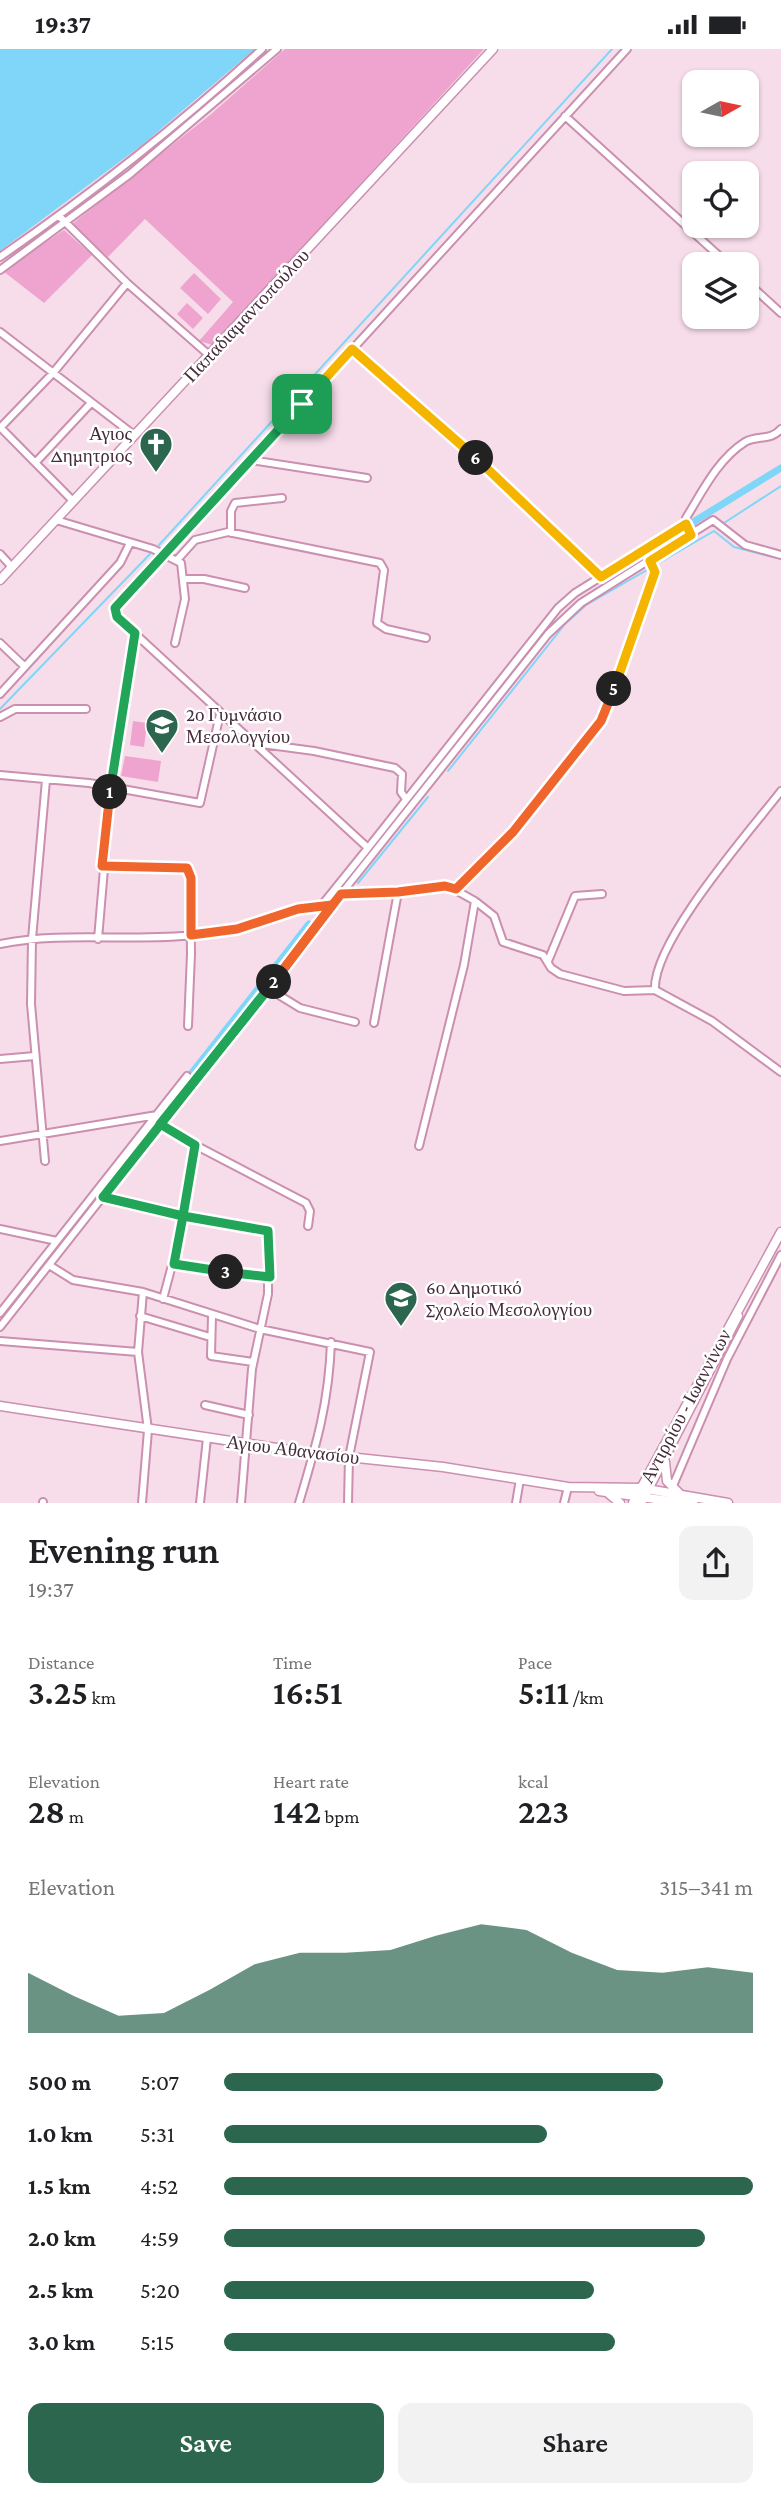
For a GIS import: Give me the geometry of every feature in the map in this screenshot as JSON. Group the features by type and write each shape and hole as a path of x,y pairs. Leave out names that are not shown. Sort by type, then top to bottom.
{"main road":[{"name":"Παπαδιαμαντοπούλου","path":"0,580 493,49"},
{"name":"Αντιρρίου - Ιωαννίνων","path":"641,1496 667,1456 781,1232"},
{"name":"Αντιρρίου - Ιωαννίνων","path":"641,1496 655,1463 730,1321 740,1310"},
{"name":"Αγιου Αθανασίου","path":"0,1406 316,1454 568,1487 616,1487 641,1496"},
{"path":"667,1456 665,1475 672,1488 674,1501"},
{"path":"616,1487 640,1479 655,1463"},
{"name":"Αγιου Αθανασίου","path":"586,1488 674,1501"},
{"path":"607,1492 620,1503"},
{"path":"641,1496 674,1501 707,1500 728,1503"}],"street":[{"path":"0,257 59,216 199,105 262,49"},
{"path":"0,270 65,223 205,113 277,49"},
{"path":"368,848 220,714 117,617 114,610 627,49"},
{"path":"565,116 715,252"},
{"path":"59,216 127,283 209,355"},
{"path":"73,501 0,427 53,373 127,283"},
{"path":"759,293 781,313"},
{"path":"0,332 134,435"},
{"path":"352,349 483,465 601,577"},
{"path":"36,463 91,403"},
{"path":"691,535 686,524 687,517 726,458 746,442 773,436 781,429"},
{"path":"251,460 367,478"},
{"path":"230,533 231,511 235,503 282,498"},
{"path":"56,520 177,560 182,566 185,603 175,643"},
{"path":"0,1327 556,625 580,603 713,520 745,545 781,555"},
{"path":"322,905 551,616 569,597 686,524"},
{"path":"177,560 195,540 230,533 380,563 384,570 377,623 386,629 426,638"},
{"path":"0,694 120,563 130,543"},
{"path":"0,554 12,568"},
{"path":"456,889 510,835 603,717 655,572 650,561"},
{"path":"184,579 204,579 245,588"},
{"path":"98,939 102,866 111,787 135,633"},
{"path":"0,643 24,667"},
{"path":"0,717 15,709 86,709"},
{"path":"0,775 111,787 200,803 220,714"},
{"path":"252,743 314,751 395,768 402,774 401,792 407,799"},
{"path":"45,1161 31,1014 32,939 46,780"},
{"path":"655,990 657,971 679,927 781,791"},
{"path":"102,866 187,868 191,878 188,1026"},
{"path":"341,894 398,892 437,886 456,889 495,916 503,942 540,953 555,971 575,980 624,991 655,990 712,1021 781,1072"},
{"path":"374,1023 398,892"},
{"path":"548,961 575,896 603,894"},
{"path":"419,1146 442,1061 457,984 464,965 475,901"},
{"path":"0,944 32,939 191,935 242,928 290,911 332,905"},
{"path":"269,989 300,1008 355,1022"},
{"path":"0,1059 35,1056"},
{"path":"0,1313 187,1076"},
{"path":"0,1141 158,1115"},
{"path":"160,1124 306,1203 310,1211 308,1226"},
{"path":"163,1299 174,1264 195,1145"},
{"path":"103,1197 183,1216 266,1229 270,1277 253,1362 241,1503"},
{"path":"0,1229 57,1241"},
{"path":"672,1488 727,1359 781,1255"},
{"path":"174,1264 270,1277"},
{"path":"49,1265 72,1279 143,1292 260,1329 370,1352 349,1457 348,1503"},
{"path":"142,1503 148,1430 138,1352 143,1292"},
{"path":"212,1315 211,1356 253,1362"},
{"path":"140,1316 210,1337"},
{"path":"0,1341 138,1352"},
{"path":"299,1503 316,1454 327,1391 331,1342"},
{"path":"205,1405 249,1415"},
{"path":"200,1503 207,1438"},
{"path":"516,1503 520,1479"},
{"path":"564,1503 568,1487"}],"shaded area":[{"path":"285,49 484,49 213,345 199,341 233,302 145,219 108,257 72,224 210,115"},
{"path":"64,230 92,255 44,303 3,271"},
{"path":"194,273 221,299 208,314 180,288"},
{"path":"187,303 203,318 193,329 177,314"},
{"path":"133,721 147,723 144,747 130,745"},
{"path":"125,756 161,761 158,782 121,776"}],"water":[{"path":"0,49 255,49 142,145 0,251"}],"waterway":[{"path":"159,545 612,49"},
{"path":"690,524 781,468"},
{"path":"724,523 781,486"},
{"path":"657,564 714,531 734,547 781,559"},
{"path":"0,709 150,554"},
{"path":"448,771 565,624 586,605 647,570"},
{"path":"358,883 428,797"},
{"path":"184,1083 309,924"}],"place":[{"name":"Αγιος Δημητριος","path":"156,474"},
{"name":"2ο Γυμνάσιο Μεσολογγίου","path":"162,755"},
{"name":"6ο Δημοτικό Σχολείο Μεσολογγίου","path":"401,1328"}],"route":[{"path":"302,404 115,608 117,617 135,633 111,787 102,866 187,868 191,878 191,935 237,929 298,909 332,905 294,954 269,989 160,1124 195,1145 183,1216 266,1229 269,1234 270,1277 174,1264 183,1216 103,1197 160,1124 215,1056 269,989 341,894 412,891 445,886 456,889 510,835 607,710 634,639 644,599 655,572 650,561 691,535 686,524 601,577 483,465 352,349 302,404"}]}
